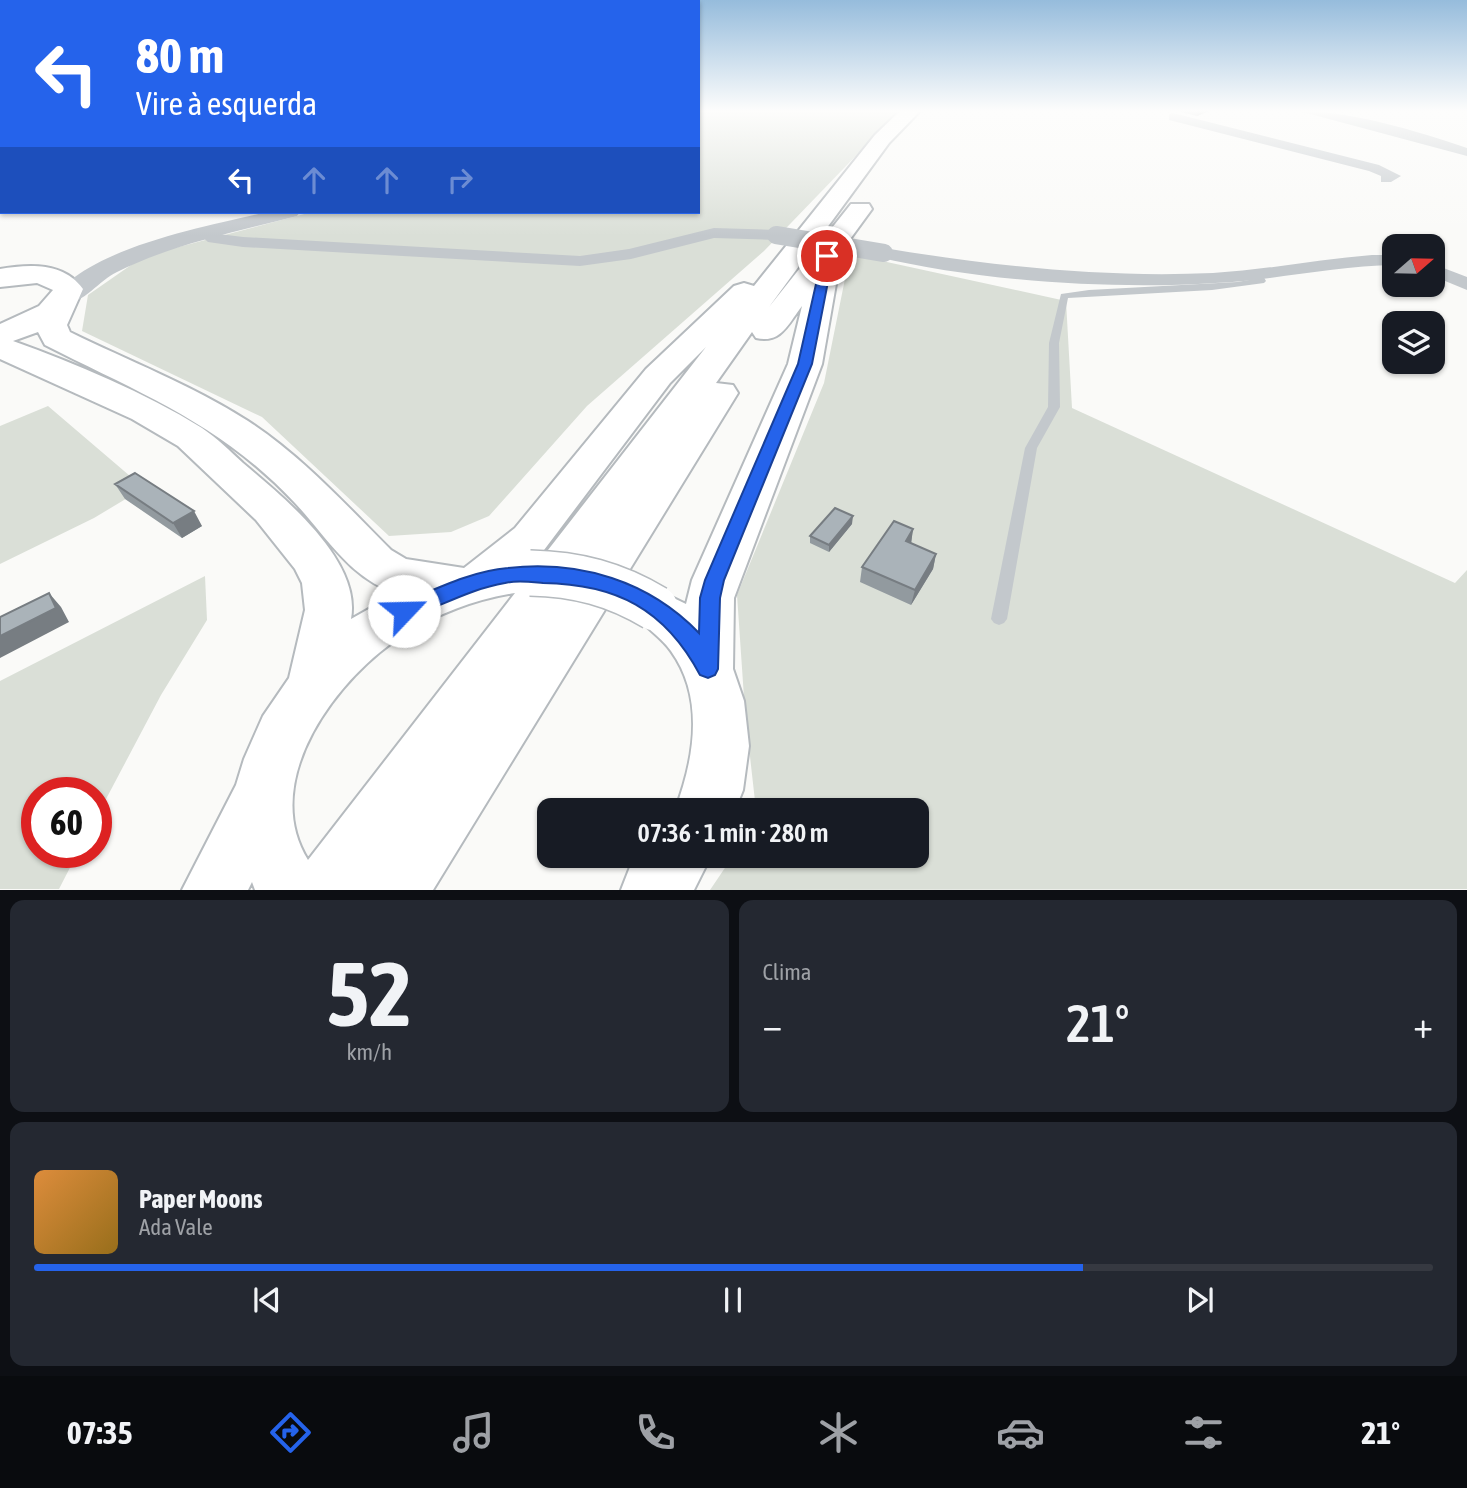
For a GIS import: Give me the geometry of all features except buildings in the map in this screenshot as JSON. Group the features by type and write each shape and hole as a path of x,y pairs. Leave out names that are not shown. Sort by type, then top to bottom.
{"main road":[{"path":"263,795 266,827 299,886 873,153"},
{"path":"886,173 900,153"},
{"path":"214,890 263,795 272,757 291,716 314,682 358,641 388,619 419,603 492,580 531,539 658,376 716,316 800,246 871,193"},
{"path":"708,669 710,598 715,580 805,364 800,246"},
{"path":"396,890 732,375 800,246"},
{"path":"0,278 59,293"},
{"path":"59,293 51,325 56,338 196,405 236,430 274,458 375,562 395,575 492,580 579,576 607,582 675,622 692,640 708,669 722,726 720,757 708,798"},
{"path":"0,335 41,318 59,293"},
{"path":"0,348 44,364 145,411 191,438 271,510 313,560 325,583 329,610 314,682"},
{"path":"653,890 670,868"}],"street":[{"path":"1314,153 1394,176 1386,179"},
{"path":"59,293 125,258 206,233 282,214"},
{"path":"206,233 214,238 243,242 580,261 631,254 681,239 714,233 800,246 884,253 994,270 1132,281 1218,278 1318,264 1382,261"},
{"path":"1446,275 1467,284"}],"lane":[{"path":"999,619 1031,448 1054,407 1054,343 1064,296 1095,292 1231,287 1261,281 1256,273"}],"shaded area":[{"path":"700,153 859,153 764,251 587,406 489,516 451,532 389,536 262,417 82,331 88,295 144,256 304,214 700,214"},
{"path":"850,254 1066,301 1072,408 1455,583 1467,570 1467,889 710,890 725,868 929,868 929,798 755,798 745,712 737,595 824,383"},
{"path":"48,406 144,488 94,518 0,564 0,426"},
{"path":"205,576 207,620 161,695 112,788 112,777 21,777 21,868 70,868 59,889 0,889 0,681"}],"route":[{"path":"404,611 483,580 530,573 579,576 607,582 632,594 675,622 692,640 708,669 710,598 715,580 805,364 827,256"}]}
